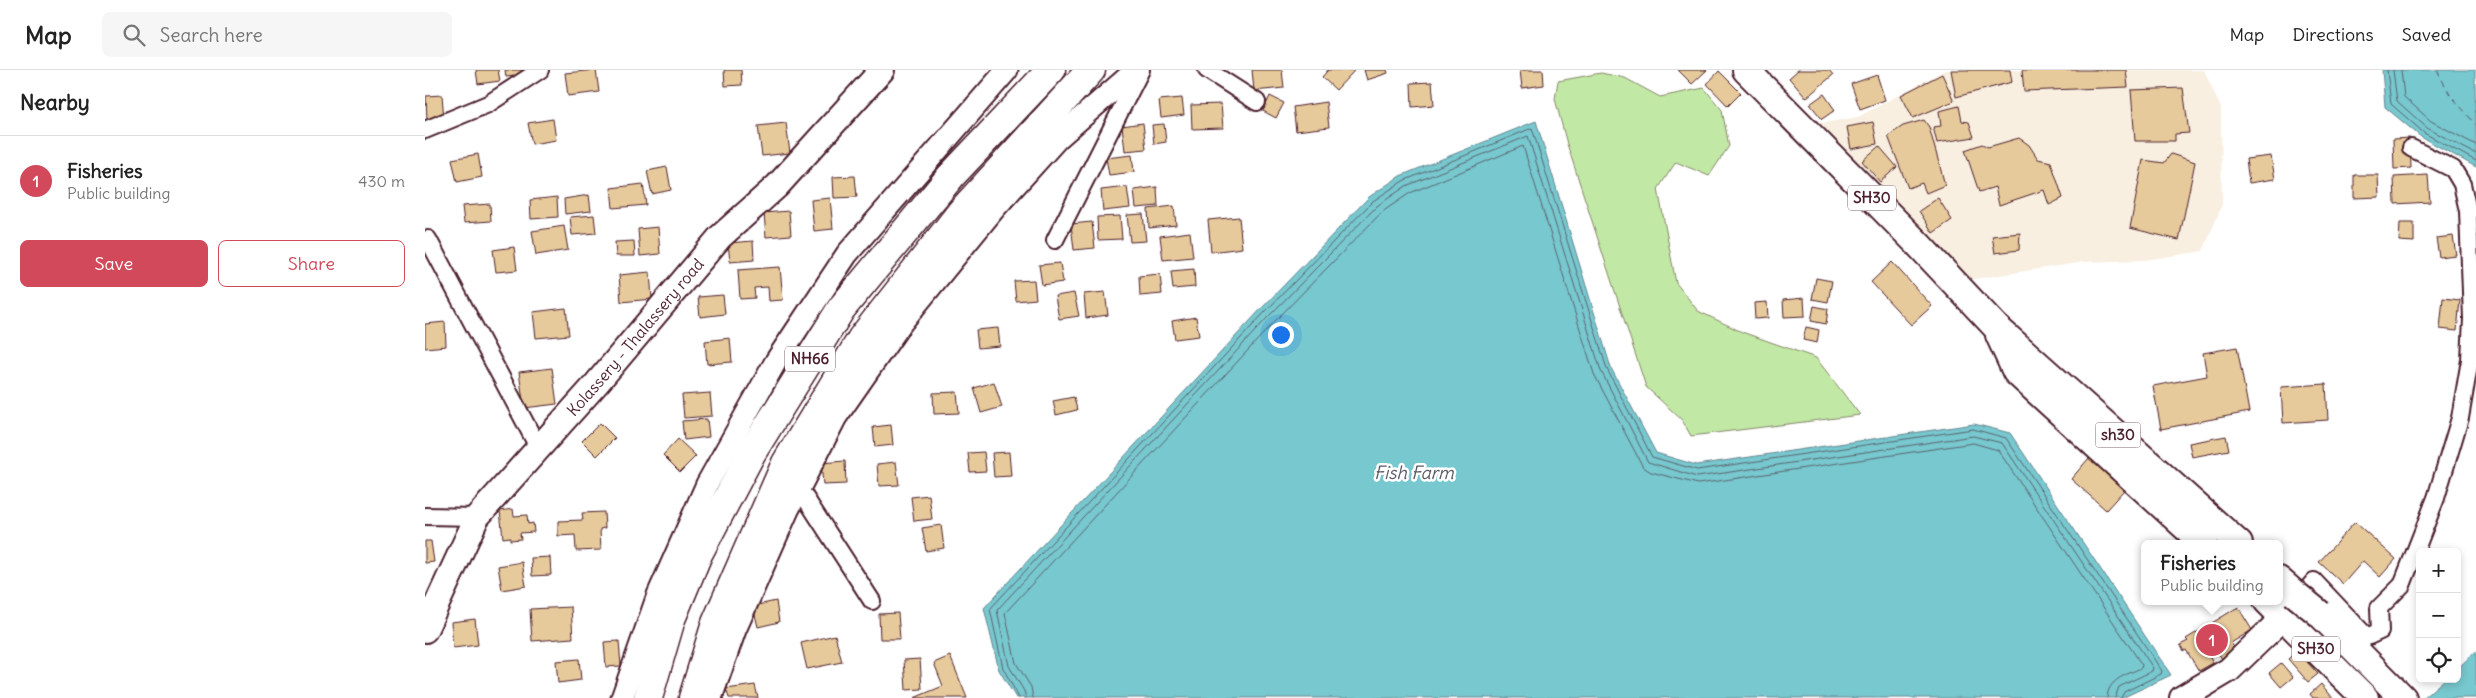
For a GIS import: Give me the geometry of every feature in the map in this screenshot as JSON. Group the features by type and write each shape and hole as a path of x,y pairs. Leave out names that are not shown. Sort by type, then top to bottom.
{"highway":[{"name":"NH66","path":"648,698 671,619 699,554 752,452 841,309 951,176 1051,70"},
{"name":"NH66","path":"693,698 716,623 786,463 862,338 962,212 1091,70"}],"main road":[{"name":"Kolassery - Thalassery road","path":"425,630 477,517 597,383 720,237 777,186 882,70"},
{"name":"SH30","path":"1746,70 1917,243 1996,327 2016,372 2200,540"},
{"name":"sh30","path":"1996,327 2235,540"},
{"name":"SH30","path":"2287,586 2320,614 2403,698"},
{"name":"SH30","path":"2275,609 2365,698"},
{"path":"2182,698 2229,670 2275,609"}],"street":[{"path":"425,130 488,104 540,70"},
{"path":"622,698 659,595 707,484 775,362 847,254 931,154 1007,70"},
{"path":"711,698 735,630 799,488 836,417 908,314 994,209 1058,138 1136,70"},
{"path":"1055,240 1141,70"},
{"path":"1207,70 1257,102"},
{"path":"2283,603 2314,581 2367,637 2380,631 2379,608 2402,585 2436,498 2460,418 2470,360 2473,318 2468,211 2462,184 2453,170 2411,148"},
{"path":"428,239 539,447"},
{"path":"799,488 872,600"},
{"path":"425,516 477,517"}],"shaded area":[{"path":"1945,70 2204,70 2221,108 2222,205 2203,251 2146,260 2084,262 1968,280 1811,125 1858,117"}],"green space":[{"path":"1601,73 1625,78 1660,97 1704,88 1722,110 1729,146 1709,176 1676,162 1658,189 1676,283 1698,311 1742,332 1816,358 1860,415 1691,436 1682,420 1646,387 1567,144 1555,99 1558,81"}],"water":[{"path":"2382,70 2475,70 2476,167 2421,137 2385,107"},
{"name":"Fish Farm","path":"1536,121 1611,368 1656,453 1696,465 1974,424 2010,433 2171,675 2122,698 1016,698 999,670 984,608 1261,309 1369,197 1400,176"},
{"path":"2476,651 2476,698 2423,698 2440,683 2461,683 2461,665"}],"building":[{"path":"476,70 498,70 500,81 478,84"},
{"path":"505,70 524,70 525,75 506,77"},
{"path":"596,70 599,92 568,96 565,73"},
{"path":"724,70 741,70 742,85 725,86"},
{"path":"1252,70 1282,70 1284,88 1254,91"},
{"path":"1328,70 1354,71 1336,90 1322,77"},
{"path":"1364,70 1387,70 1388,73 1367,80"},
{"path":"1520,70 1543,70 1544,85 1522,88"},
{"path":"1678,70 1707,70 1692,84"},
{"path":"1798,70 1829,70 1833,75 1806,98 1789,78"},
{"path":"1951,70 2010,70 2012,82 1956,97"},
{"path":"2022,70 2126,70 2128,87 2024,91"},
{"path":"1719,71 1741,93 1728,106 1707,84"},
{"path":"1942,74 1954,101 1913,118 1901,95"},
{"path":"1877,75 1885,100 1860,109 1851,84"},
{"path":"1432,82 1434,105 1412,107 1411,83"},
{"path":"2183,88 2189,133 2175,134 2175,141 2135,141 2131,90"},
{"path":"1824,94 1835,110 1822,119 1810,104"},
{"path":"442,95 444,119 427,120 426,96"},
{"path":"1270,96 1284,103 1276,118 1263,111"},
{"path":"1182,98 1184,115 1161,118 1159,100"},
{"path":"1326,102 1329,127 1296,131 1293,107"},
{"path":"1221,104 1223,128 1192,129 1191,105"},
{"path":"1959,106 1962,121 1969,122 1974,137 1937,143 1933,127 1941,126 1939,111"},
{"path":"553,119 556,140 532,144 528,123"},
{"path":"1924,120 1929,127 1945,185 1926,193 1922,183 1908,188 1888,136 1903,126"},
{"path":"1873,122 1877,144 1851,149 1847,127"},
{"path":"786,123 790,153 762,156 758,126"},
{"path":"1143,123 1146,149 1125,151 1122,126"},
{"path":"1164,124 1166,142 1154,144 1152,125"},
{"path":"2019,138 2029,145 2038,159 2051,162 2063,198 2049,205 2044,190 1999,205 1995,187 1979,192 1965,150 1982,144 1988,147"},
{"path":"2410,138 2411,168 2394,169 2393,139"},
{"path":"1879,146 1897,167 1880,182 1862,161"},
{"path":"478,154 482,177 457,182 452,159"},
{"path":"2171,154 2195,162 2179,240 2130,228 2143,160 2164,163"},
{"path":"1132,155 1134,172 1109,175 1106,158"},
{"path":"2271,156 2275,179 2249,183 2246,159"},
{"path":"667,167 671,190 652,194 647,171"},
{"path":"2354,175 2378,175 2379,197 2354,198"},
{"path":"2428,175 2430,202 2395,204 2394,177"},
{"path":"855,176 857,197 834,198 833,177"},
{"path":"643,184 646,205 613,208 611,188"},
{"path":"1127,187 1130,208 1103,211 1101,190"},
{"path":"1157,187 1158,206 1136,208 1134,190"},
{"path":"589,195 591,211 565,214 564,199"},
{"path":"557,197 558,217 531,219 530,200"},
{"path":"830,198 833,229 814,231 811,200"},
{"path":"1938,198 1952,220 1933,233 1919,211"},
{"path":"490,204 491,221 464,223 462,206"},
{"path":"1174,206 1176,225 1149,228 1148,209"},
{"path":"789,211 791,235 766,237 764,213"},
{"path":"1143,214 1146,241 1130,242 1127,215"},
{"path":"594,215 596,233 572,235 570,217"},
{"path":"1120,216 1122,239 1098,240 1097,217"},
{"path":"1239,217 1242,248 1211,252 1208,220"},
{"path":"1092,222 1095,248 1074,250 1071,224"},
{"path":"2400,223 2414,223 2414,242 2399,241"},
{"path":"564,226 568,250 536,255 532,231"},
{"path":"658,227 660,254 640,256 638,229"},
{"path":"1190,232 1193,257 1163,260 1160,236"},
{"path":"2020,233 2019,250 1995,253 1992,236"},
{"path":"2453,236 2456,255 2439,257 2436,238"},
{"path":"634,241 635,256 616,256 615,242"},
{"path":"753,241 754,260 730,262 728,243"},
{"path":"514,247 517,270 496,272 493,250"},
{"path":"1892,262 1932,306 1911,325 1871,282"},
{"path":"1060,263 1063,282 1042,285 1039,265"},
{"path":"780,267 783,300 769,301 768,287 754,288 755,298 740,299 738,270"},
{"path":"1194,269 1195,287 1173,289 1171,271"},
{"path":"650,272 652,299 621,302 619,275"},
{"path":"1160,274 1162,294 1140,296 1139,276"},
{"path":"1816,278 1832,281 1828,302 1812,299"},
{"path":"1034,280 1036,299 1016,301 1014,281"},
{"path":"1105,292 1108,315 1086,318 1084,294"},
{"path":"1074,293 1079,316 1059,319 1055,296"},
{"path":"723,295 725,314 700,317 698,297"},
{"path":"1804,298 1805,316 1784,317 1783,300"},
{"path":"2443,298 2460,300 2457,331 2440,329"},
{"path":"1767,302 1768,318 1755,319 1754,303"},
{"path":"1814,306 1828,309 1826,324 1811,321"},
{"path":"566,308 569,335 536,338 533,312"},
{"path":"1196,317 1199,336 1175,339 1172,321"},
{"path":"445,322 446,346 425,348 425,324"},
{"path":"1806,327 1819,330 1817,343 1803,340"},
{"path":"998,328 1000,346 978,348 976,330"},
{"path":"730,338 732,362 707,364 705,341"},
{"path":"2237,347 2249,412 2161,429 2153,386 2207,376 2203,353"},
{"path":"552,368 557,404 524,408 519,372"},
{"path":"994,382 1002,407 981,413 974,388"},
{"path":"2326,384 2328,420 2283,423 2281,387"},
{"path":"957,392 959,413 934,414 933,393"},
{"path":"710,393 712,416 684,418 682,395"},
{"path":"1074,397 1077,410 1056,415 1053,401"},
{"path":"707,419 709,437 684,440 682,421"},
{"path":"600,423 615,438 597,456 582,441"},
{"path":"891,425 893,445 875,447 873,427"},
{"path":"2226,436 2229,450 2192,457 2189,443"},
{"path":"678,439 696,456 680,472 663,455"},
{"path":"984,452 986,471 970,472 968,453"},
{"path":"1009,452 1011,476 994,477 992,453"},
{"path":"2089,458 2124,490 2106,510 2071,479"},
{"path":"845,461 846,484 823,485 821,463"},
{"path":"896,462 899,485 879,486 877,464"},
{"path":"929,495 932,519 914,521 911,497"},
{"path":"513,509 514,516 527,515 528,524 533,523 534,532 520,533 521,539 510,540 510,537 503,538 500,511"},
{"path":"604,512 605,528 600,529 601,550 576,551 575,535 558,536 558,521 583,520 582,513"},
{"path":"2355,522 2396,559 2380,577 2363,561 2343,584 2319,562"},
{"path":"941,525 944,548 926,551 922,528"},
{"path":"425,541 431,541 434,562 425,563"},
{"path":"550,557 551,575 532,576 531,558"},
{"path":"522,562 526,586 502,590 498,566"},
{"path":"776,601 779,622 758,627 753,606"},
{"path":"571,607 573,638 532,641 530,609"},
{"path":"2238,607 2252,630 2231,643 2236,650 2222,659 2217,651 2209,656 2213,663 2199,671 2186,650 2184,651 2180,645 2188,641 2186,639"},
{"path":"898,613 900,639 880,639 879,614"},
{"path":"475,619 478,645 453,648 451,622"},
{"path":"835,635 842,662 807,669 801,643"},
{"path":"619,641 621,666 606,667 604,642"},
{"path":"2297,651 2318,674 2308,682 2288,659"},
{"path":"950,656 967,698 914,698 943,686 934,663"},
{"path":"579,659 581,680 558,683 556,661"},
{"path":"920,659 922,689 906,690 904,660"},
{"path":"2281,663 2293,677 2281,687 2269,673"},
{"path":"2321,684 2333,698 2313,698 2310,694"},
{"path":"755,685 758,698 729,698 726,689"}],"ferry route":[{"path":"2437,70 2449,93 2476,125"}],"place":[{"name":"Fisheries","path":"2212,640"}]}
